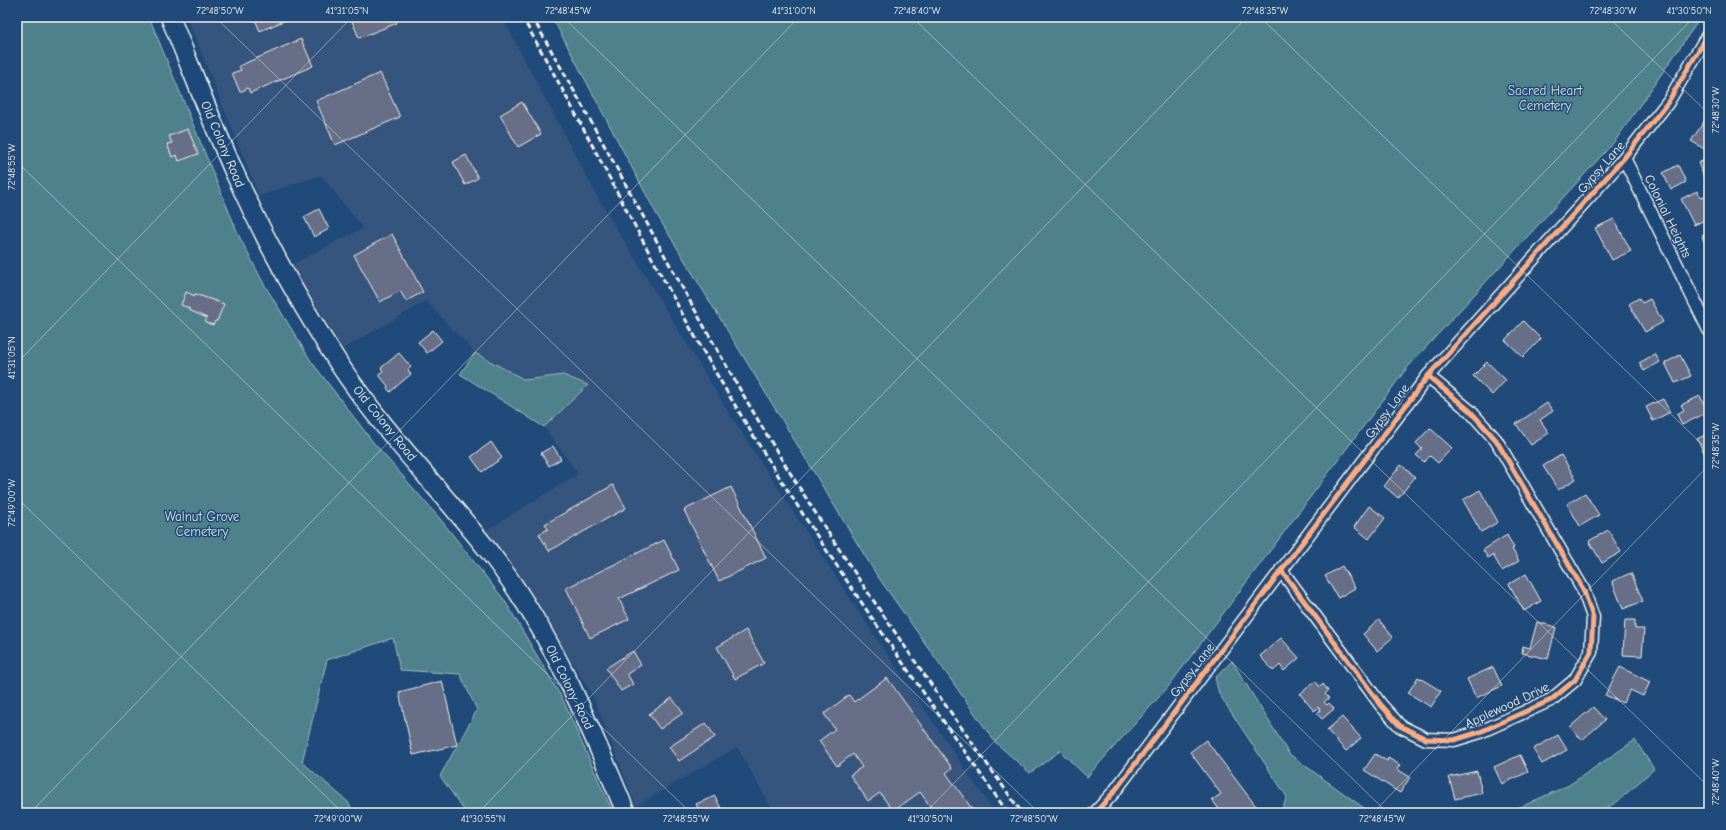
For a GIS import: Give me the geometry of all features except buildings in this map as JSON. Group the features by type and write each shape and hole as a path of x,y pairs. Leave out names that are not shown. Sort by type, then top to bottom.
{"main road":[{"name":"Old Colony Road","path":"170,17 235,173 257,221 312,321 342,369 372,410 464,520 498,563 526,604 549,642 571,685 626,813"}],"street":[{"name":"Gypsy Lane","path":"1095,813 1114,792 1428,376 1624,158 1668,102 1709,33"},
{"name":"Colonial Heights","path":"1624,158 1709,330"},
{"name":"Applewood Drive","path":"1282,570 1381,705 1400,726 1426,739 1454,740 1480,732 1551,700 1575,680 1591,652 1593,617 1583,589 1496,440 1470,411 1428,376"}],"shaded area":[{"path":"187,17 502,17 598,198 729,413 874,635 995,813 761,813 771,807 737,747 636,806 593,696 538,607 485,531 578,474 544,427 588,385 563,375 525,380 475,353 426,301 343,349 291,265 363,228 321,175 259,196"}],"green space":[{"name":"Walnut Grove Cemetery","path":"17,17 149,17 239,236 264,284 311,361 373,442 441,520 505,601 563,700 613,813 466,813 440,776 477,710 460,674 400,670 393,638 327,660 302,762 348,802 354,813 17,813"},
{"name":"Sacred Heart Cemetery","path":"552,17 1701,17 1615,141 1407,368 1168,687 1087,777 1060,751 1030,773 995,742 876,574 657,215"},
{"path":"475,353 525,380 563,375 588,385 544,427 460,374"},
{"path":"1232,661 1289,754 1371,813 1280,813 1287,797 1219,694 1215,678"},
{"path":"1635,740 1654,769 1618,801 1599,813 1507,813 1569,785"}],"railway":[{"path":"522,17 678,306 736,407 810,526 1008,813"},
{"path":"532,17 716,347 779,455 867,591 1022,813"}],"cycle path":[{"path":"1095,813 1114,792 1428,376 1624,158 1668,102 1709,33"},
{"path":"1281,570 1381,705 1400,726 1426,739 1454,740 1480,732 1551,700 1575,680 1591,652 1593,617 1583,589 1496,440 1470,411 1428,376"}]}
